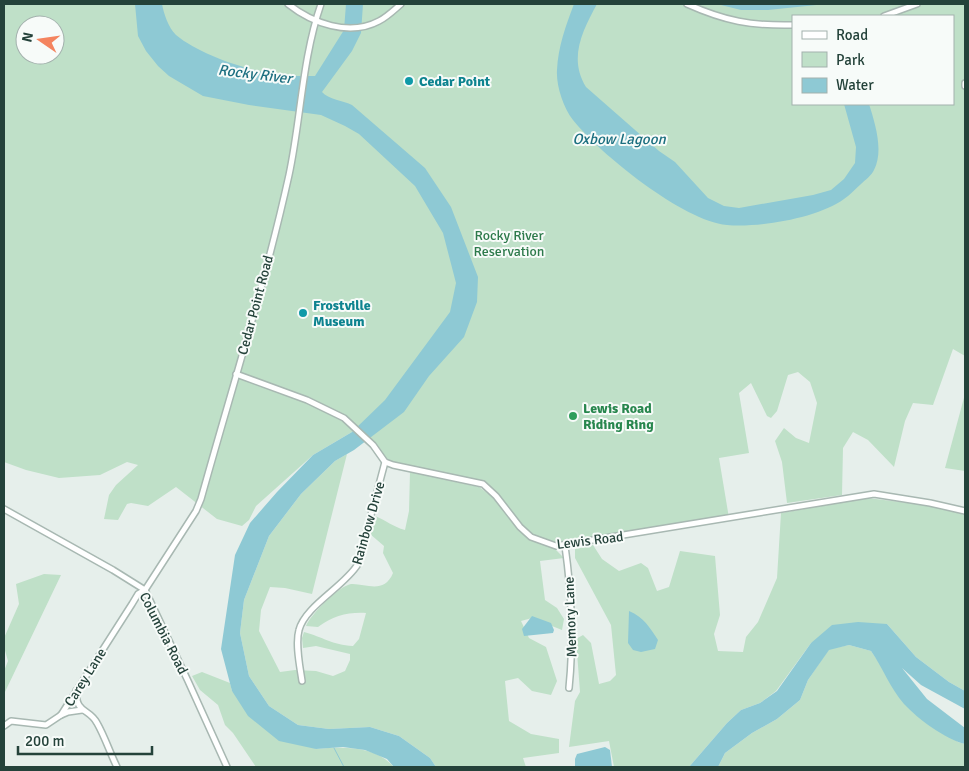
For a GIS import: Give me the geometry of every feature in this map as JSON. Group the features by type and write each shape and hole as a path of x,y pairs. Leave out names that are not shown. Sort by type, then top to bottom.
{"street":[{"path":"288,4 316,20 343,28 363,27 379,21 401,4"},
{"name":"Cedar Point Road","path":"144,590 196,510 201,498 289,175 316,20 321,4"},
{"path":"687,4 721,18 746,24 792,25"},
{"path":"887,15 917,4"},
{"path":"236,374 307,400 344,418 373,446 385,462"},
{"name":"Lewis Road","path":"385,462 393,466 483,484 496,496 531,537 543,543 556,546 874,494 965,511"},
{"name":"Rainbow Drive","path":"302,681 298,654 298,631 303,621 315,607 352,573 358,564 385,462"},
{"name":"Columbia Road","path":"4,509 109,568 144,590 227,767"},
{"name":"Memory Lane","path":"565,546 572,593 572,657 569,688"},
{"name":"Carey Lane","path":"4,726 11,721 46,725 61,715 138,594 144,590"},
{"path":"76,691 78,703 82,710 96,720 117,767"},
{"path":"61,715 82,710"}],"green space":[{"name":"Rocky River Reservation","path":"4,4 965,4 965,356 953,349 933,405 913,403 905,421 894,467 868,440 853,432 843,448 842,495 787,503 782,462 775,441 784,428 796,438 809,443 817,403 810,382 798,372 788,375 777,411 771,418 767,416 751,383 739,393 749,453 719,458 729,518 558,547 526,534 485,483 395,466 357,429 313,455 256,506 249,520 242,526 217,519 176,487 148,506 127,504 118,520 104,519 109,495 116,485 138,465 127,462 100,475 59,478 26,470 4,462"},
{"path":"965,394 965,471 945,468"},
{"path":"347,454 312,594 270,587 261,610 259,631 280,672 295,670 316,671 333,676 345,671 350,660 350,654 316,646 303,648 302,638 304,632 333,642 353,646 359,639 366,613 353,613 341,616 329,620 318,627 306,626 326,601 346,586 356,584 379,586 389,580 393,573 383,553 384,546 370,534 375,516 405,530 409,511 410,472 479,487 494,498 525,535 556,550 564,558 540,561 545,600 557,608 564,619 562,630 532,618 521,621 529,638 546,647 557,681 551,695 532,691 518,678 505,681 509,721 531,734 559,739 559,753 523,758 526,767 436,767 430,758 399,736 370,727 329,729 298,725 269,706 249,676 240,633 244,600 269,536 301,494 335,461"},
{"path":"868,498 932,506 965,515 965,691 949,682 916,657 887,624 811,643 776,691 760,703 741,710 727,723 689,767 614,767 609,741 569,747 575,701 580,692 576,639 583,635 591,643 599,684 610,681 616,675 611,625 575,558 575,549 593,545 602,559 619,571 641,563 648,568 657,591 669,587 680,551 715,556 720,615 714,634 718,651 743,652 746,637 758,622 777,578 781,513"},
{"path":"44,574 61,575 4,694 4,671 8,661 4,647 4,638 19,604 16,584"},
{"path":"849,645 871,651 880,664 958,742 965,744 965,767 718,767 725,753 752,733 777,719 800,700 808,680 829,649"},
{"path":"202,672 230,683 232,691 316,749 348,748 368,751 386,760 394,767 256,767 233,733 225,725 218,705 200,690 192,676"}],"water":[{"name":"Rocky River","path":"135,4 162,4 165,16 176,35 198,49 225,61 268,73 315,76 344,30 346,4 363,4 361,33 352,51 322,92 332,98 352,105 425,168 451,207 478,277 477,302 464,337 429,376 404,412 354,450 335,461 301,494 269,536 244,600 240,633 249,676 269,706 298,725 329,729 370,727 399,736 430,758 436,767 394,767 387,759 365,750 343,747 316,749 279,741 248,716 232,691 221,649 235,555 250,523 313,455 352,432 385,400 450,312 456,283 443,233 415,186 359,134 321,115 249,105 203,96 169,76 146,51 138,36"},
{"name":"Oxbow Lagoon","path":"574,4 597,4 583,34 578,55 578,65 586,87 659,151 675,162 708,198 724,206 739,208 831,190 844,179 855,163 856,147 844,105 869,105 876,128 878,146 877,162 873,172 848,196 833,206 819,212 788,220 755,225 727,225 709,221 688,212 644,184 622,167 602,150 573,120 563,102 557,76 565,28"},
{"path":"717,4 826,4 768,10 741,10"},
{"path":"629,611 643,620 652,631 658,640 655,649 641,652 633,650 628,643"},
{"path":"532,616 551,623 554,630 553,633 524,636 522,629"},
{"path":"858,622 887,624 916,657 949,682 965,691 965,709 921,685 902,668 927,699 965,728 965,744 949,738 917,716 899,698 871,651 849,645 829,650 808,680 800,700 777,719 752,733 725,753 718,767 689,767 727,723 741,710 760,703 777,691 811,643 832,625"},
{"path":"605,747 610,750 612,767 575,767 577,754"}],"waterway":[{"path":"334,748 344,767"}],"place":[{"name":"Cedar Point","path":"409,81"},
{"name":"Frostville Museum","path":"303,313"},
{"name":"Lewis Road Riding Ring","path":"573,416"}]}
